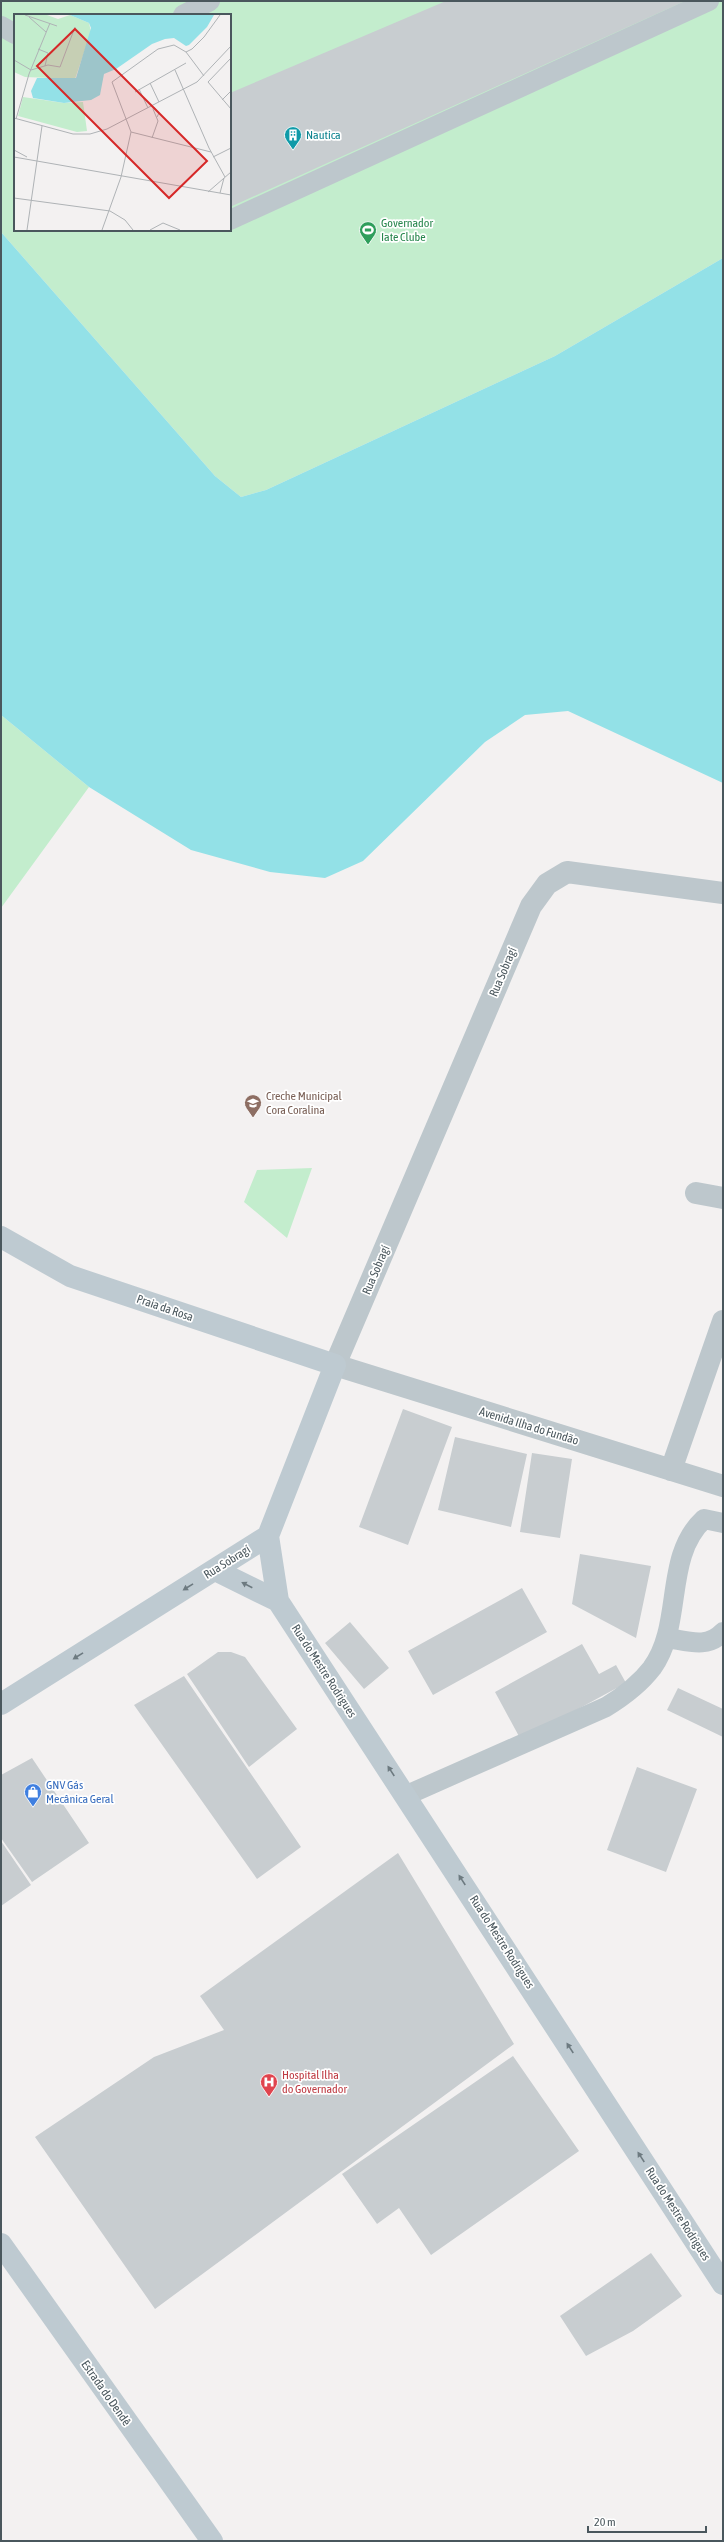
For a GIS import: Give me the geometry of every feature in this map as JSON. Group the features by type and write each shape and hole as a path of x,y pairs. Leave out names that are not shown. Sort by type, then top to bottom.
{"street":[{"name":"Rua Sobragí","path":"1,1704 268,1536 336,1366 531,906 547,884 567,872 723,893"},
{"path":"696,1193 723,1198"},
{"name":"Praia da Rosa","path":"1,1237 70,1276 336,1366"},
{"path":"671,1470 723,1321"},
{"name":"Avenida Ilha do Fundão","path":"336,1366 723,1486"},
{"name":"Rua do Mestre Rodrigues","path":"268,1536 278,1601 407,1795 723,2284"},
{"name":"Rua do Mestre Rodrigues","path":"216,1570 278,1601"},
{"name":"Estrada do Dendê","path":"1,2244 212,2541"}],"lane":[{"path":"185,14 210,1"},
{"path":"231,220 709,1"},
{"path":"1,26 14,33"},
{"path":"407,1795 606,1707 634,1690 653,1667 667,1638 684,1549 694,1529 704,1520 723,1523"},
{"path":"667,1638 704,1644 717,1638 723,1632"}],"green space":[{"name":"Governador Iate Clube","path":"1,1 723,1 723,258 555,356 266,490 241,497 215,476 1,232"},
{"path":"1,715 89,787 1,908"},
{"path":"312,1168 287,1238 244,1202 257,1170"}],"water":[{"path":"1,232 215,476 241,497 266,490 555,356 723,258 723,783 568,711 525,715 485,742 363,861 325,878 270,872 191,850 89,787 1,715"}],"building":[{"name":"Nautica","path":"446,1 685,1 231,207 231,93"},
{"path":"403,1409 452,1427 408,1545 359,1527"},
{"path":"455,1437 527,1454 511,1527 438,1510"},
{"path":"532,1453 572,1459 560,1538 520,1532"},
{"path":"580,1554 651,1566 636,1638 572,1604"},
{"path":"522,1588 547,1632 433,1695 408,1651"},
{"path":"350,1622 389,1668 364,1689 325,1643"},
{"path":"582,1644 599,1674 616,1665 626,1683 521,1740 495,1692"},
{"path":"218,1652 231,1652 245,1657 297,1729 249,1767 187,1674"},
{"path":"184,1676 301,1847 257,1879 134,1705"},
{"path":"678,1688 723,1709 723,1737 667,1710"},
{"name":"GNV Gás Mecânica Geral","path":"32,1758 89,1843 32,1882 1,1838 1,1775"},
{"path":"637,1767 697,1789 666,1872 607,1850"},
{"path":"1,1841 31,1885 1,1906"},
{"name":"Hospital Ilha do Governador","path":"398,1853 514,2044 155,2309 35,2137 154,2057 224,2030 200,1996"},
{"path":"513,2056 579,2151 431,2255 399,2208 377,2224 342,2174"},
{"path":"651,2253 682,2296 633,2331 586,2356 560,2316"}],"place":[{"name":"Nautica","path":"293,150"},
{"name":"Governador Iate Clube","path":"368,245"},
{"name":"Creche Municipal Cora Coralina","path":"253,1118"},
{"name":"GNV Gás Mecânica Geral","path":"33,1807"},
{"name":"Hospital Ilha do Governador","path":"269,2097"}]}
